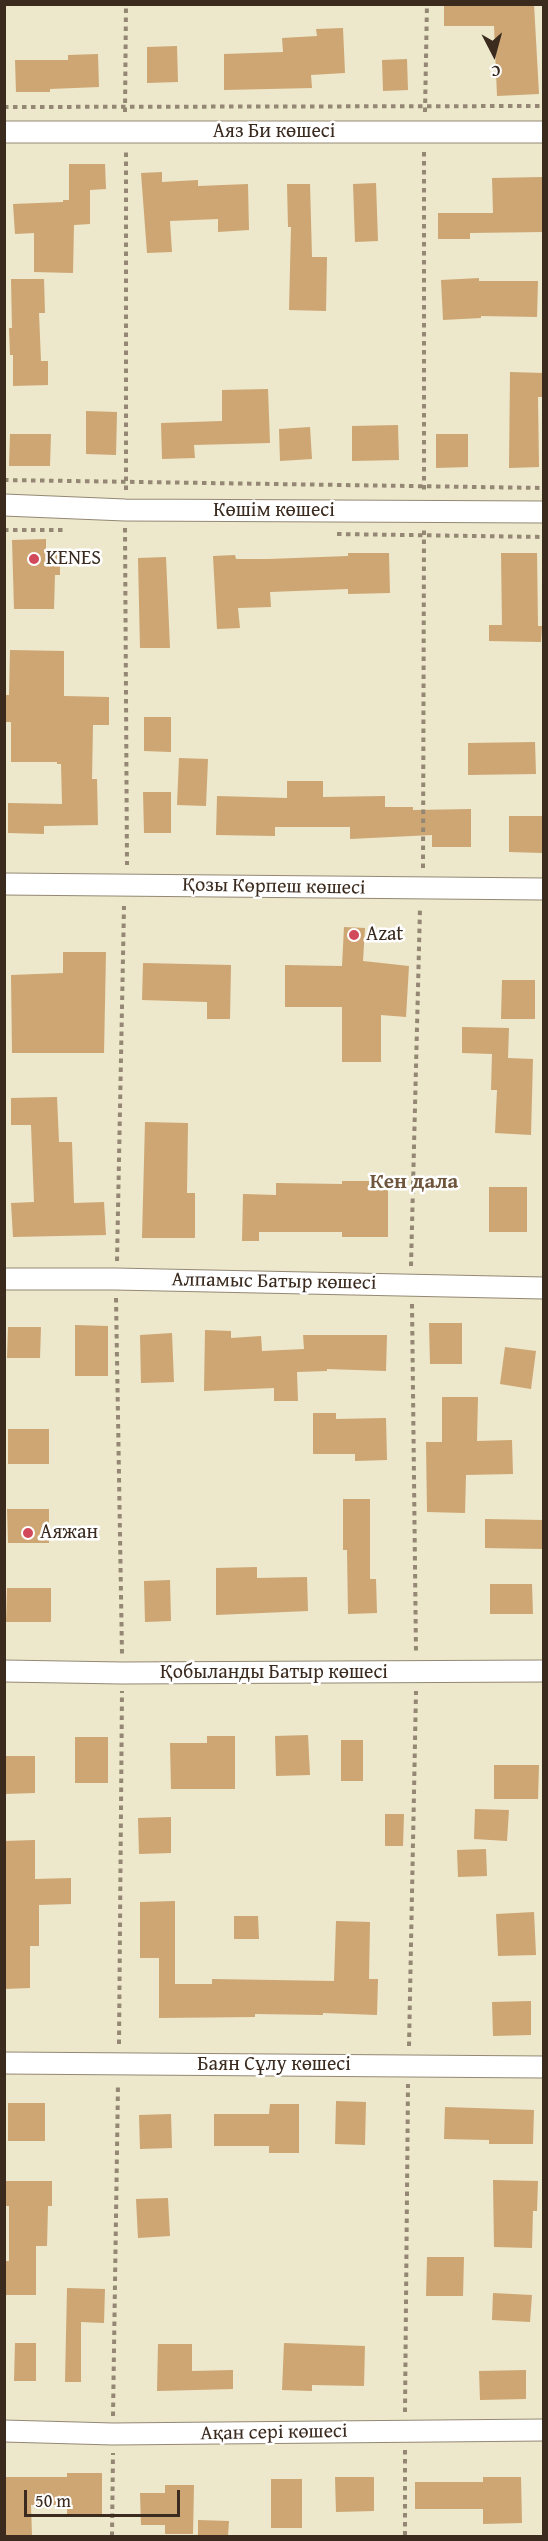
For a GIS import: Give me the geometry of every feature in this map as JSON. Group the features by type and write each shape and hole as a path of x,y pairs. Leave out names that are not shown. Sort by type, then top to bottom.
{"street":[{"name":"Аяз Би көшесі","path":"4,132 543,132"},
{"name":"Көшім көшесі","path":"4,506 125,510 543,512"},
{"name":"Қозы Көрпеш көшесі","path":"4,884 543,889"},
{"name":"Алпамыс Батыр көшесі","path":"4,1279 116,1279 543,1288"},
{"name":"Қобыланды Батыр көшесі","path":"4,1671 122,1673 543,1671"},
{"name":"Баян Сұлу көшесі","path":"4,2063 543,2067"},
{"name":"Ақан сері көшесі","path":"4,2431 113,2434 543,2430"}],"path":[{"path":"112,2536 122,1673 116,1279 124,885 127,866 126,4"},
{"path":"405,2536 408,2066 416,1673 412,1285 423,857 424,132 427,4"},
{"path":"4,107 543,106"},
{"path":"4,480 543,488"}],"building":[{"path":"444,4 534,4 539,94 497,96 494,26 444,26"},
{"path":"343,28 345,73 311,75 312,88 224,90 224,54 283,52 282,38 317,36 316,29"},
{"path":"177,46 178,82 147,83 147,47"},
{"path":"98,54 99,87 50,89 50,92 16,92 15,60 68,60 68,55"},
{"path":"407,59 408,90 383,91 382,60"},
{"path":"69,164 105,164 106,189 90,190 90,224 74,225 73,273 34,272 34,233 15,234 13,204 69,200"},
{"path":"162,172 162,182 198,180 198,186 248,184 249,230 218,232 218,219 170,221 172,252 147,253 141,173"},
{"path":"542,177 543,232 470,233 470,239 438,239 438,213 493,213 492,178"},
{"path":"376,183 378,241 355,242 353,184"},
{"path":"287,184 310,184 312,257 327,257 326,311 289,310 291,227 288,227"},
{"path":"479,278 479,281 538,281 537,317 481,316 481,318 443,320 441,280"},
{"path":"11,279 44,279 45,313 39,313 41,361 48,361 48,385 13,386 13,355 10,355 9,328 12,328"},
{"path":"510,372 543,373 543,397 538,397 539,467 509,468"},
{"path":"268,389 270,443 194,445 195,458 162,459 161,423 222,421 222,390"},
{"path":"86,411 117,412 116,455 86,454"},
{"path":"398,425 399,460 352,461 352,426"},
{"path":"310,427 312,459 280,461 279,429"},
{"path":"10,434 51,434 50,466 9,466"},
{"path":"436,434 468,434 468,467 436,468"},
{"path":"46,539 46,555 60,555 60,575 55,575 54,609 14,609 12,540"},
{"path":"348,553 389,553 390,593 348,594 348,589 270,592 271,607 238,608 240,628 217,629 213,556 235,555 236,559 268,559 348,556"},
{"path":"501,553 537,553 538,626 542,626 541,642 489,641 489,625 502,625"},
{"path":"166,557 170,648 140,648 138,558"},
{"path":"10,650 64,651 64,696 109,697 109,725 93,725 92,779 97,779 98,825 44,826 44,834 8,833 8,803 62,804 61,764 57,762 11,762 11,722 5,722 6,695 9,695"},
{"path":"144,717 171,717 171,752 144,751"},
{"path":"535,742 536,774 468,775 468,743"},
{"path":"179,758 208,759 206,806 177,805"},
{"path":"287,781 323,781 323,797 385,796 385,807 413,807 413,810 471,809 471,847 432,847 432,835 350,839 350,827 275,827 275,836 216,835 217,796 287,798"},
{"path":"143,792 171,792 171,833 144,833"},
{"path":"509,816 543,816 543,853 509,852"},
{"path":"344,927 365,928 363,961 409,966 406,1017 381,1015 381,1062 342,1062 342,1007 285,1007 285,965 342,966"},
{"path":"63,952 106,952 104,1053 12,1053 11,975 63,973"},
{"path":"143,963 231,965 230,1019 207,1019 207,1002 142,1000"},
{"path":"502,980 535,980 535,1019 501,1019"},
{"path":"462,1027 509,1028 508,1058 533,1059 531,1135 495,1133 497,1090 491,1090 492,1054 462,1053"},
{"path":"57,1097 59,1142 72,1142 74,1203 104,1202 106,1235 13,1237 11,1203 34,1202 31,1125 11,1125 11,1098"},
{"path":"145,1122 188,1123 187,1193 195,1193 195,1238 142,1238"},
{"path":"342,1181 388,1181 388,1237 342,1237 342,1232 259,1232 259,1241 242,1241 243,1194 276,1195 276,1183 342,1184"},
{"path":"489,1187 527,1187 527,1232 489,1232"},
{"path":"429,1323 462,1323 462,1364 430,1364"},
{"path":"75,1325 108,1326 108,1376 75,1376"},
{"path":"8,1327 41,1327 40,1358 7,1358"},
{"path":"205,1330 231,1331 231,1338 261,1336 262,1351 304,1349 303,1335 387,1335 386,1371 327,1369 327,1371 297,1372 298,1401 274,1401 274,1388 204,1391"},
{"path":"172,1333 174,1382 141,1383 140,1335"},
{"path":"505,1347 536,1351 531,1389 500,1384"},
{"path":"442,1397 478,1397 477,1441 512,1440 513,1474 466,1475 465,1513 427,1512 426,1442 442,1442"},
{"path":"313,1413 336,1413 336,1419 386,1418 387,1460 355,1461 355,1454 313,1454"},
{"path":"8,1429 49,1429 49,1464 8,1464"},
{"path":"343,1499 370,1499 370,1579 376,1579 377,1613 348,1614 347,1550 343,1550"},
{"path":"7,1509 49,1509 49,1543 8,1543"},
{"path":"485,1519 543,1520 543,1549 485,1548"},
{"path":"257,1567 257,1578 307,1577 308,1611 216,1615 216,1568"},
{"path":"170,1580 171,1621 145,1622 144,1581"},
{"path":"490,1584 532,1584 533,1614 490,1614"},
{"path":"7,1588 51,1588 51,1622 6,1622"},
{"path":"308,1735 310,1775 276,1776 275,1736"},
{"path":"207,1736 235,1736 235,1789 171,1789 170,1743 207,1743"},
{"path":"75,1737 108,1737 108,1783 75,1783"},
{"path":"341,1740 363,1740 363,1781 341,1781"},
{"path":"4,1756 35,1756 35,1793 4,1794"},
{"path":"494,1765 539,1765 538,1799 494,1799"},
{"path":"475,1809 509,1810 507,1841 474,1839"},
{"path":"385,1814 404,1814 403,1846 385,1846"},
{"path":"171,1817 171,1853 139,1854 138,1818"},
{"path":"35,1840 35,1879 71,1878 71,1904 39,1905 39,1946 30,1946 30,1988 4,1989 4,1841"},
{"path":"486,1849 487,1876 458,1877 457,1850"},
{"path":"175,1901 175,1984 212,1984 212,1979 334,1981 336,1921 370,1922 369,1979 378,1979 377,2015 323,2013 323,2015 255,2014 255,2017 159,2018 159,1958 140,1958 140,1902"},
{"path":"534,1912 536,1955 498,1956 496,1914"},
{"path":"234,1916 258,1916 259,1939 234,1939"},
{"path":"531,2001 531,2035 493,2036 492,2002"},
{"path":"336,2101 366,2102 365,2145 335,2144"},
{"path":"8,2103 45,2103 45,2141 8,2141"},
{"path":"270,2104 299,2104 299,2153 269,2153 269,2146 214,2146 214,2114 269,2114"},
{"path":"445,2107 534,2110 533,2144 489,2144 489,2140 444,2139"},
{"path":"171,2114 172,2148 140,2149 139,2115"},
{"path":"493,2180 538,2181 537,2211 533,2211 532,2248 494,2247"},
{"path":"6,2181 52,2181 52,2206 48,2206 47,2246 36,2246 36,2295 4,2295 4,2261 9,2261 9,2206 6,2206"},
{"path":"168,2198 170,2236 138,2238 136,2199"},
{"path":"427,2257 464,2257 463,2296 426,2296"},
{"path":"67,2288 105,2289 104,2323 81,2322 81,2382 65,2382"},
{"path":"493,2293 532,2295 530,2322 492,2320"},
{"path":"15,2343 36,2343 36,2381 14,2381"},
{"path":"284,2343 365,2346 364,2386 312,2385 312,2391 282,2390"},
{"path":"158,2344 192,2344 192,2371 233,2370 233,2389 157,2391"},
{"path":"526,2370 526,2399 480,2400 479,2371"},
{"path":"67,2473 102,2473 102,2514 67,2514 67,2505 31,2505 32,2536 4,2536 4,2477 67,2477"},
{"path":"335,2477 374,2477 374,2511 336,2512"},
{"path":"483,2477 521,2477 522,2523 483,2524 483,2509 415,2509 415,2482 483,2482"},
{"path":"271,2479 302,2479 302,2528 271,2528"},
{"path":"165,2485 194,2485 193,2534 165,2534 165,2525 141,2525 140,2493 165,2493"},
{"path":"198,2520 229,2521 228,2536 198,2536"}],"place":[{"name":"KENES","path":"34,559"},
{"name":"Azat","path":"354,935"},
{"name":"Аяжан","path":"28,1533"}],"district":[{"name":"Кен дала","path":"414,1183"}]}
